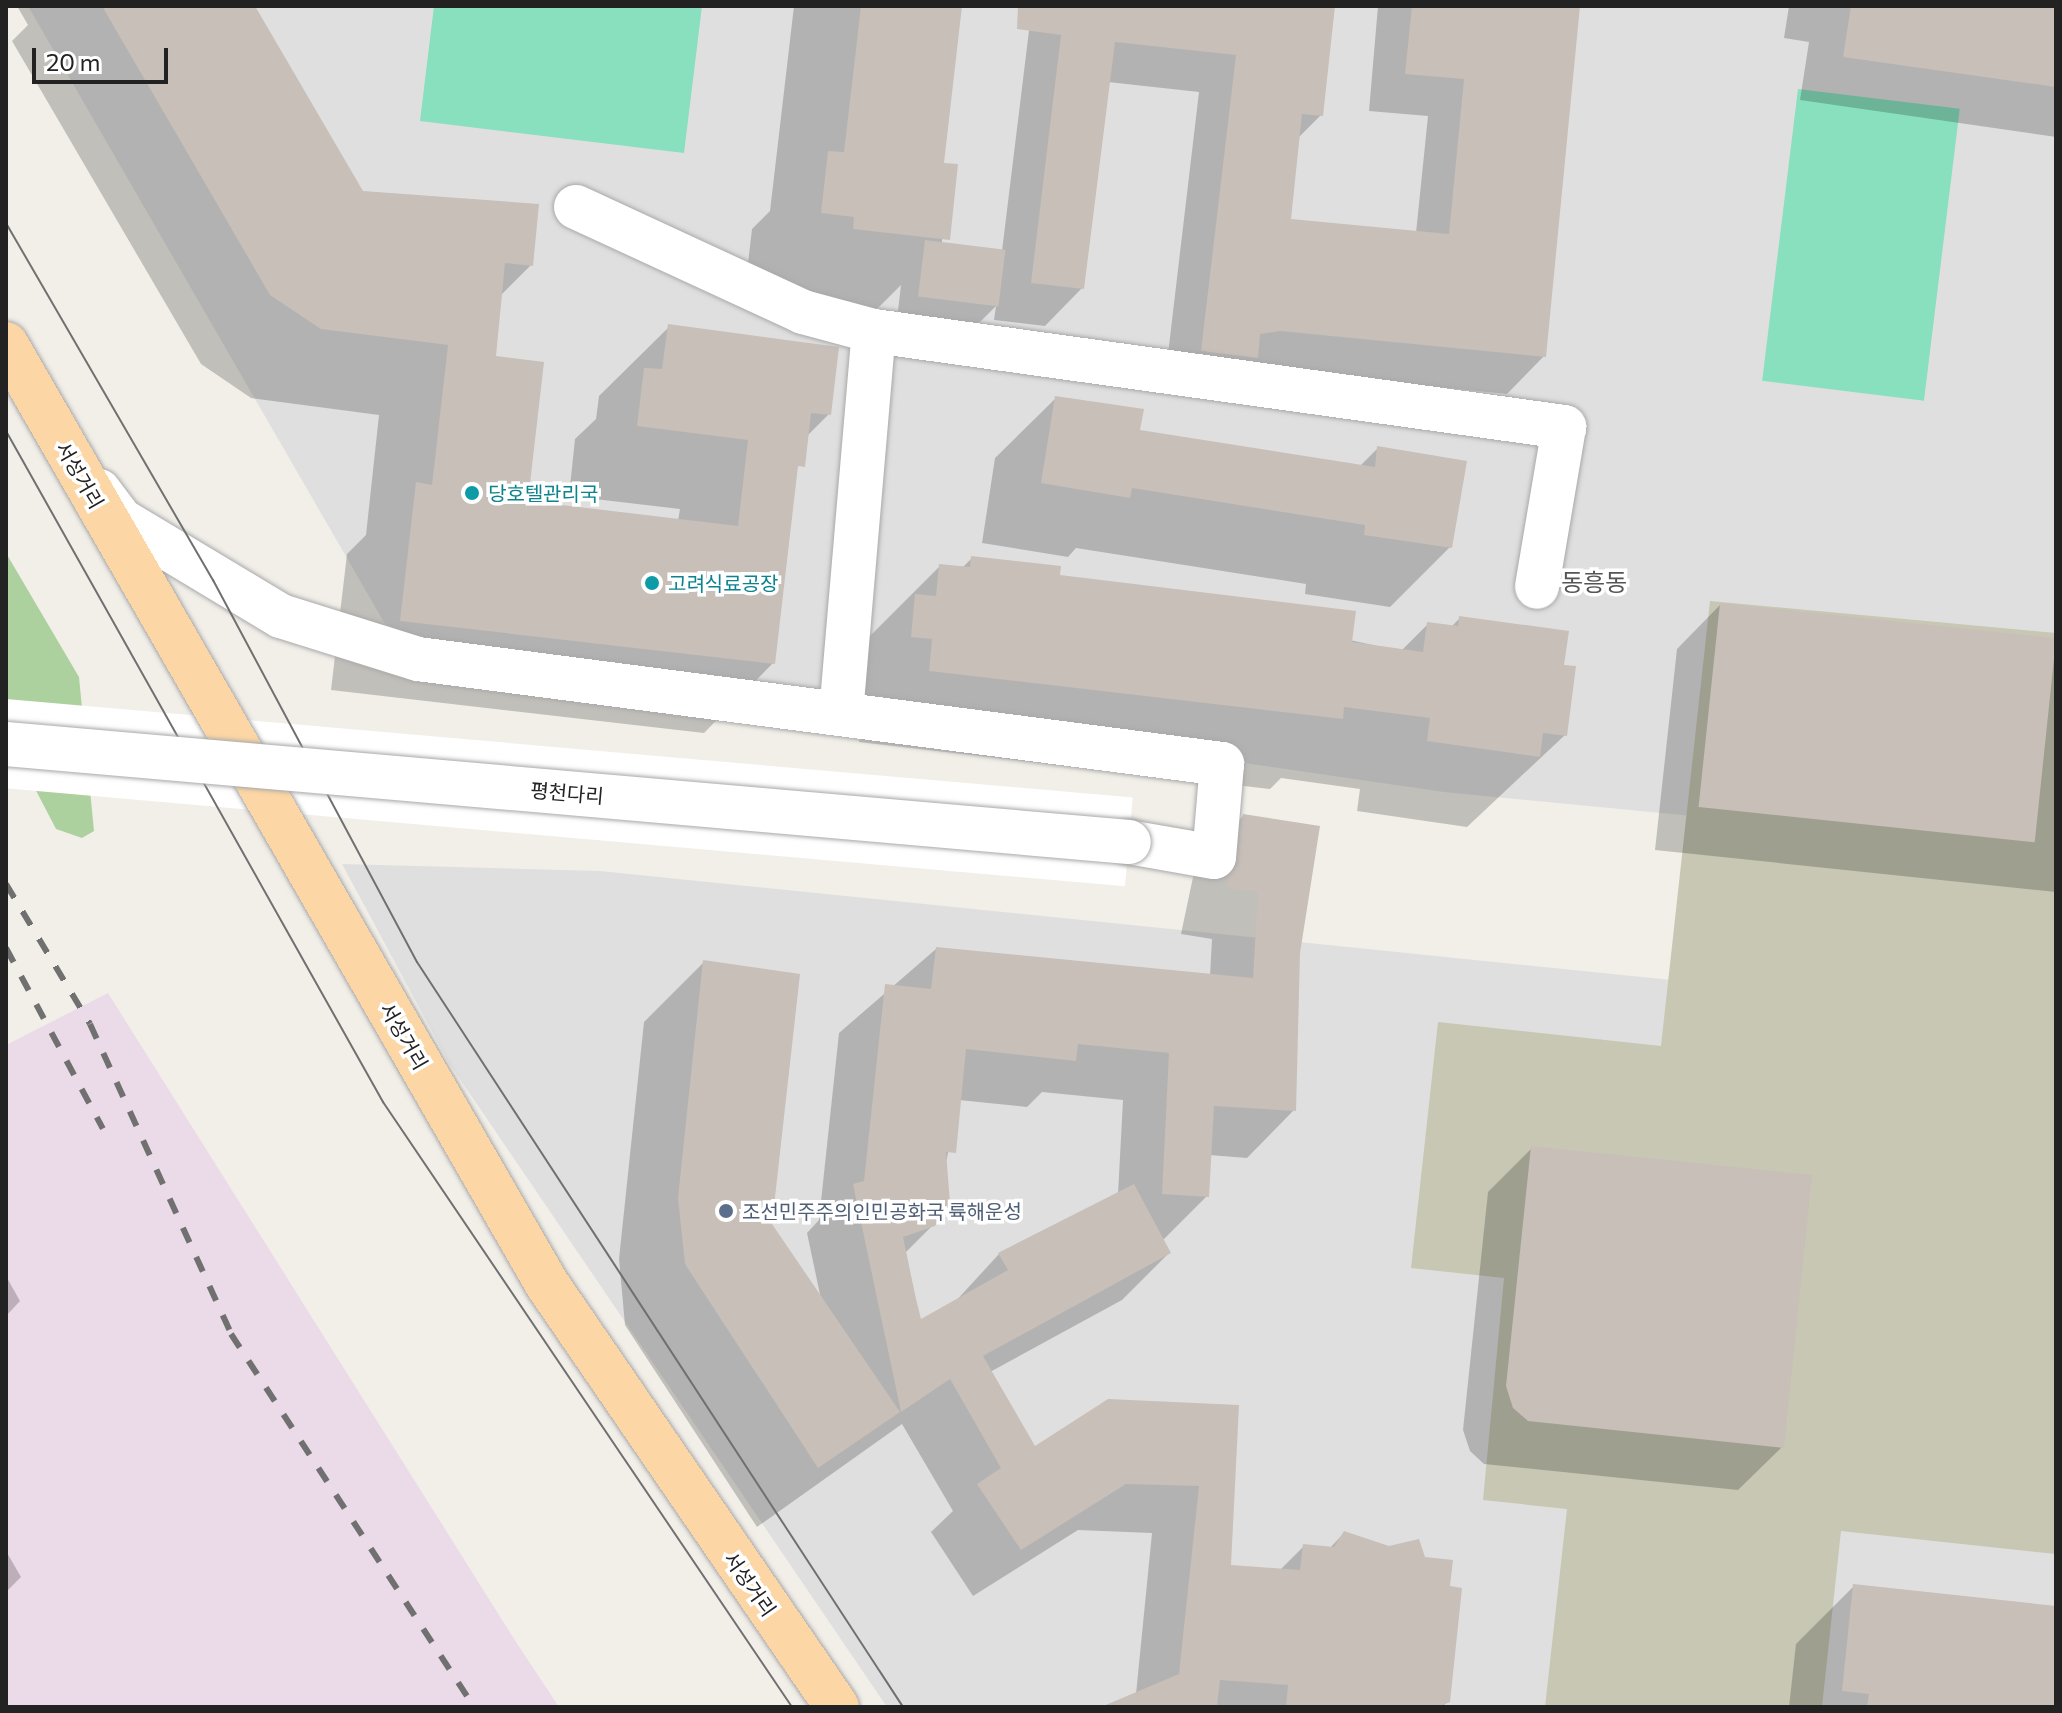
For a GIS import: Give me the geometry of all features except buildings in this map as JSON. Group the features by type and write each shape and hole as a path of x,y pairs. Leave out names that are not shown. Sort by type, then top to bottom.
{"main road":[{"name":"서성거리","path":"6,344 547,1284 837,1707"}],"street":[{"path":"576,207 803,312 874,331 1564,427 1537,587"},
{"path":"59,439 121,520 281,616 418,659 841,714 874,331"},
{"name":"평천다리","path":"6,744 1129,842 1214,857 1222,764 841,714"}],"shaded area":[{"path":"28,6 2056,6 2056,851 1444,792 443,647 385,624"},
{"path":"1710,601 2056,633 2056,1554 1841,1531 1822,1707 1545,1707 1567,1509 1483,1500 1504,1278 1411,1268 1438,1022 1661,1046"},
{"path":"342,864 600,871 2056,1019 2056,1707 887,1707 449,1063"},
{"path":"108,993 559,1707 6,1707 6,1045"}],"green space":[{"path":"434,6 702,6 684,153 420,121"},
{"path":"1798,89 1960,109 1924,401 1762,381"},
{"path":"6,553 79,677 94,831 82,838 56,829 6,733"}],"pier":[{"path":"6,699 1133,798 1125,886 6,788"}],"tram line":[{"path":"6,223 213,580 417,962 903,1707"},
{"path":"6,431 383,1102 792,1707"}],"railway":[{"path":"6,884 90,1024 231,1334 474,1707"},
{"path":"6,948 103,1129"}],"place":[{"name":"당호텔관리국","path":"472,493"},
{"name":"고려식료공장","path":"652,583"},
{"name":"조선민주주의인민공화국 륙해운성","path":"726,1211"}],"district":[{"name":"동흥동","path":"1594,582"}]}
